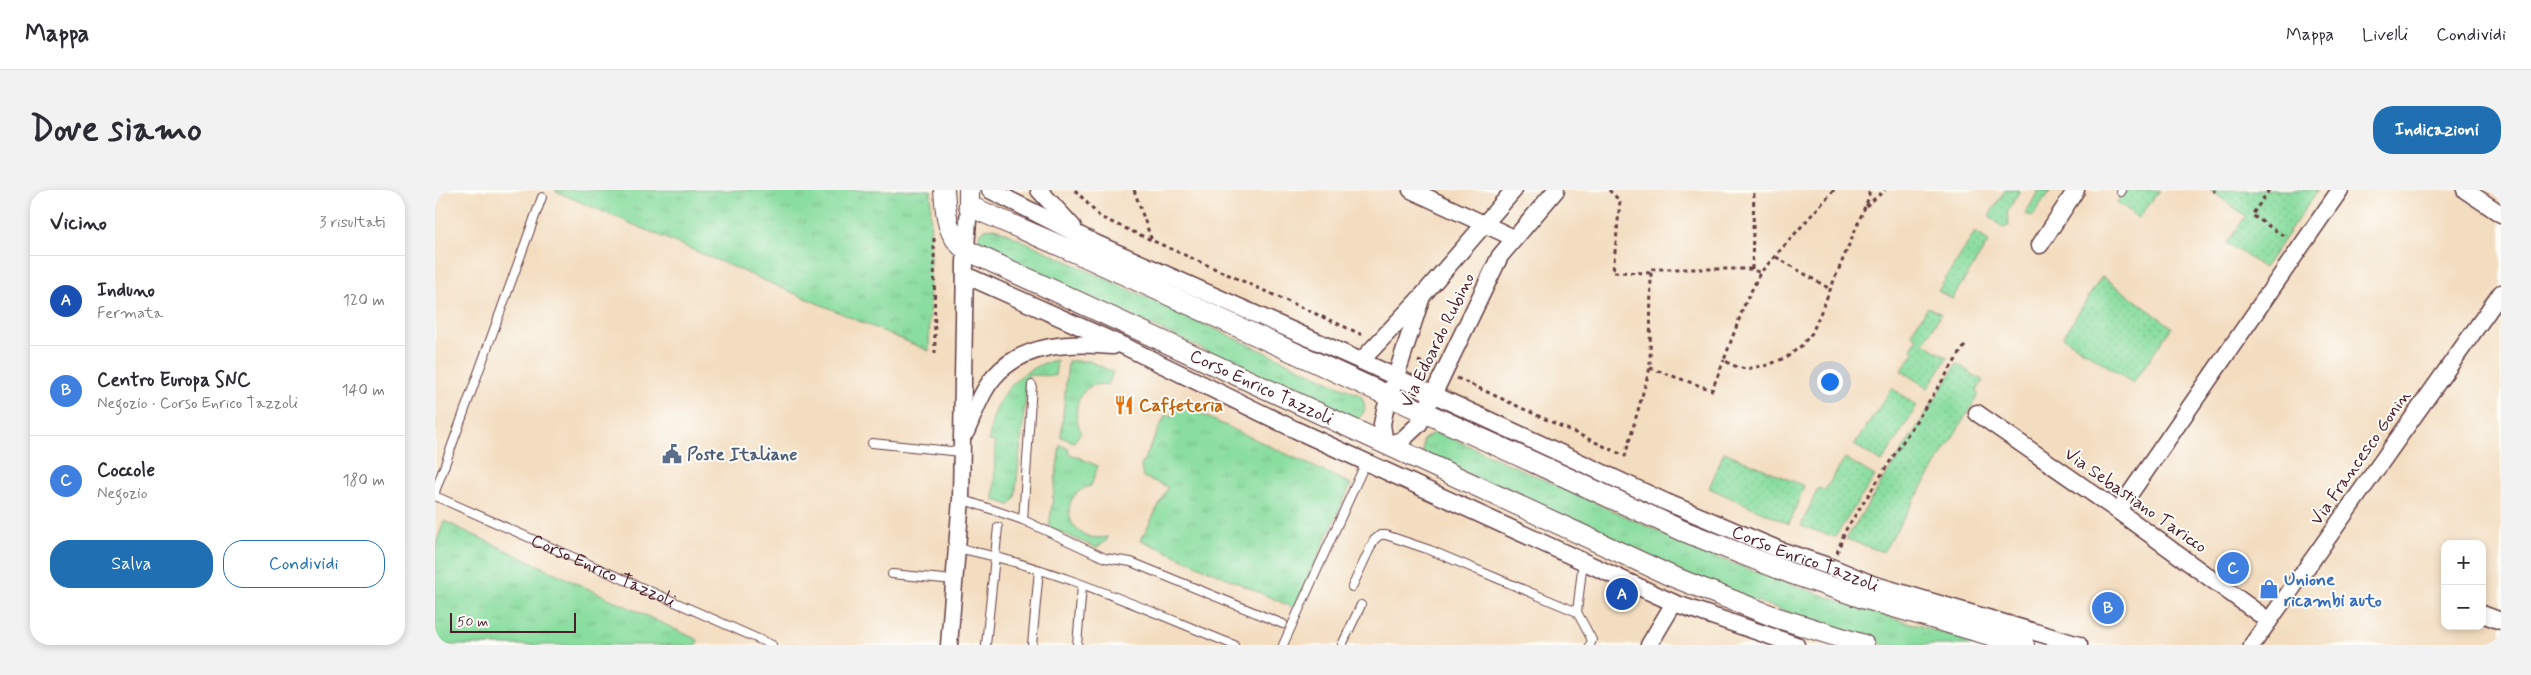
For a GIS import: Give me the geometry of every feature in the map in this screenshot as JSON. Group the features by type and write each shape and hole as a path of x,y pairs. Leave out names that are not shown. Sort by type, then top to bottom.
{"street":[{"name":"Corso Enrico Tazzoli","path":"944,190 946,215 954,241 966,250 1385,445 1679,579 1811,629 1864,645"},
{"name":"Corso Enrico Tazzoli","path":"990,190 1081,236 1361,361 1391,387"},
{"name":"Corso Enrico Tazzoli","path":"1039,190 1081,236"},
{"path":"1411,190 1514,238"},
{"name":"Via Edoardo Rubino","path":"1361,361 1422,296 1514,190"},
{"name":"Via Edoardo Rubino","path":"1422,296 1407,346 1391,387 1382,424 1385,445 1402,440 1412,432 1429,404 1500,256 1556,190"},
{"path":"2040,245 2076,190"},
{"path":"2118,510 2340,190"},
{"path":"2465,190 2501,214"},
{"name":"Corso Enrico Tazzoli","path":"949,645 961,499 965,275 969,198 1429,404 1541,445 1780,550 1831,567 1872,584 2079,645"},
{"name":"Corso Enrico Tazzoli","path":"965,275 1127,347 1366,462 1674,603 1796,645"},
{"name":"Via Francesco Gonin","path":"2252,645 2501,293"},
{"name":"Corso Enrico Tazzoli","path":"961,446 993,378 1011,360 1054,346 1087,344 1127,347"},
{"name":"Corso Enrico Tazzoli","path":"1429,404 1563,477 1691,535 1790,573 1866,599 2024,645"},
{"name":"Via Sebastiano Taricco","path":"1977,414 2118,510 2269,621"},
{"path":"1541,445 1563,477"},
{"path":"1559,524 1583,561"},
{"path":"1649,645 1674,603"},
{"path":"2486,615 2501,621"},
{"name":"Corso Enrico Tazzoli","path":"1753,630 1811,629"}],"lane":[{"path":"435,492 542,197"},
{"path":"1023,520 1032,385"},
{"path":"872,443 961,446"},
{"path":"1283,645 1366,462"},
{"name":"Corso Enrico Tazzoli","path":"435,496 772,645"},
{"path":"961,499 1023,520 1105,558 1131,562 1283,624"},
{"path":"986,645 997,527"},
{"path":"1352,587 1374,540 1380,535 1387,535 1430,550 1577,612"},
{"path":"957,548 994,556 1039,570 1233,645"},
{"path":"1583,561 1577,612 1592,640 1590,645"},
{"path":"1032,645 1039,570"},
{"path":"891,574 955,580"},
{"path":"1077,645 1082,586"},
{"path":"1342,645 1361,605"}],"path":[{"path":"1134,190 1152,241"},
{"path":"1609,190 1620,201 1613,272 1651,274"},
{"path":"1753,269 1754,190"},
{"path":"1651,368 1712,390 1744,306 1761,274 1833,190"},
{"path":"1724,360 1732,366 1745,368 1768,365 1787,357 1812,333 1865,207 1869,190"},
{"path":"1865,207 1885,190"},
{"path":"2269,190 2252,215 2300,247"},
{"path":"934,229 935,355"},
{"path":"1776,257 1830,289"},
{"path":"1839,546 1845,531 1966,344"}],"green space":[{"path":"555,190 931,190 929,351 555,191"},
{"path":"2005,190 2020,190 2007,213 2009,226 2003,228 1989,216"},
{"path":"2039,190 2051,190 2033,216 2025,214"},
{"path":"2125,190 2160,190 2139,218 2117,202"},
{"path":"2210,190 2318,190 2264,268 2227,243 2246,216"},
{"path":"995,228 1361,396 1365,406 1364,412 1357,420 977,245 979,235 985,229"},
{"path":"1975,232 1989,241 1952,299 1938,291"},
{"path":"2102,276 2172,327 2133,383 2063,337"},
{"path":"1928,307 1941,314 1924,343 1947,358 1928,388 1901,371 1914,353 1911,349 1917,338 1911,333"},
{"path":"1057,360 1055,376 1028,375 1015,498 1010,505 994,500 995,442 989,441 995,413 1001,400 1018,378 1043,364"},
{"path":"1068,361 1089,361 1113,372 1108,385 1098,384 1090,387 1079,398 1077,415 1081,432 1074,442 1061,437"},
{"path":"1957,364 1983,381 1976,391 1979,394 1883,552 1846,539"},
{"path":"1892,388 1917,406 1882,462 1854,445"},
{"path":"1179,404 1351,484 1294,608 1141,540 1168,487 1143,477 1141,466 1166,414 1171,416"},
{"path":"1433,433 1447,436 1718,558 1862,609 1985,645 1886,645 1855,636 1708,584 1423,453 1423,440"},
{"path":"1060,445 1069,449 1068,453 1098,466 1091,486 1079,491 1072,499 1069,508 1070,518 1082,534 1093,537 1107,537 1107,540 1096,548 1049,527"},
{"path":"1724,452 1804,486 1789,524 1709,488"},
{"path":"1845,458 1875,476 1835,537 1801,526 1818,488 1825,490"},
{"path":"444,521 698,640 696,645 435,645 435,547"}],"place":[{"name":"Caffeteria","path":"1124,405"},
{"name":"Poste Italiane","path":"672,454"},
{"name":"Coccole","path":"2233,568"},
{"name":"Unione ricambi auto","path":"2269,589"},
{"name":"Induno","path":"1622,594"},
{"name":"Centro Europa SNC","path":"2108,608"}]}
